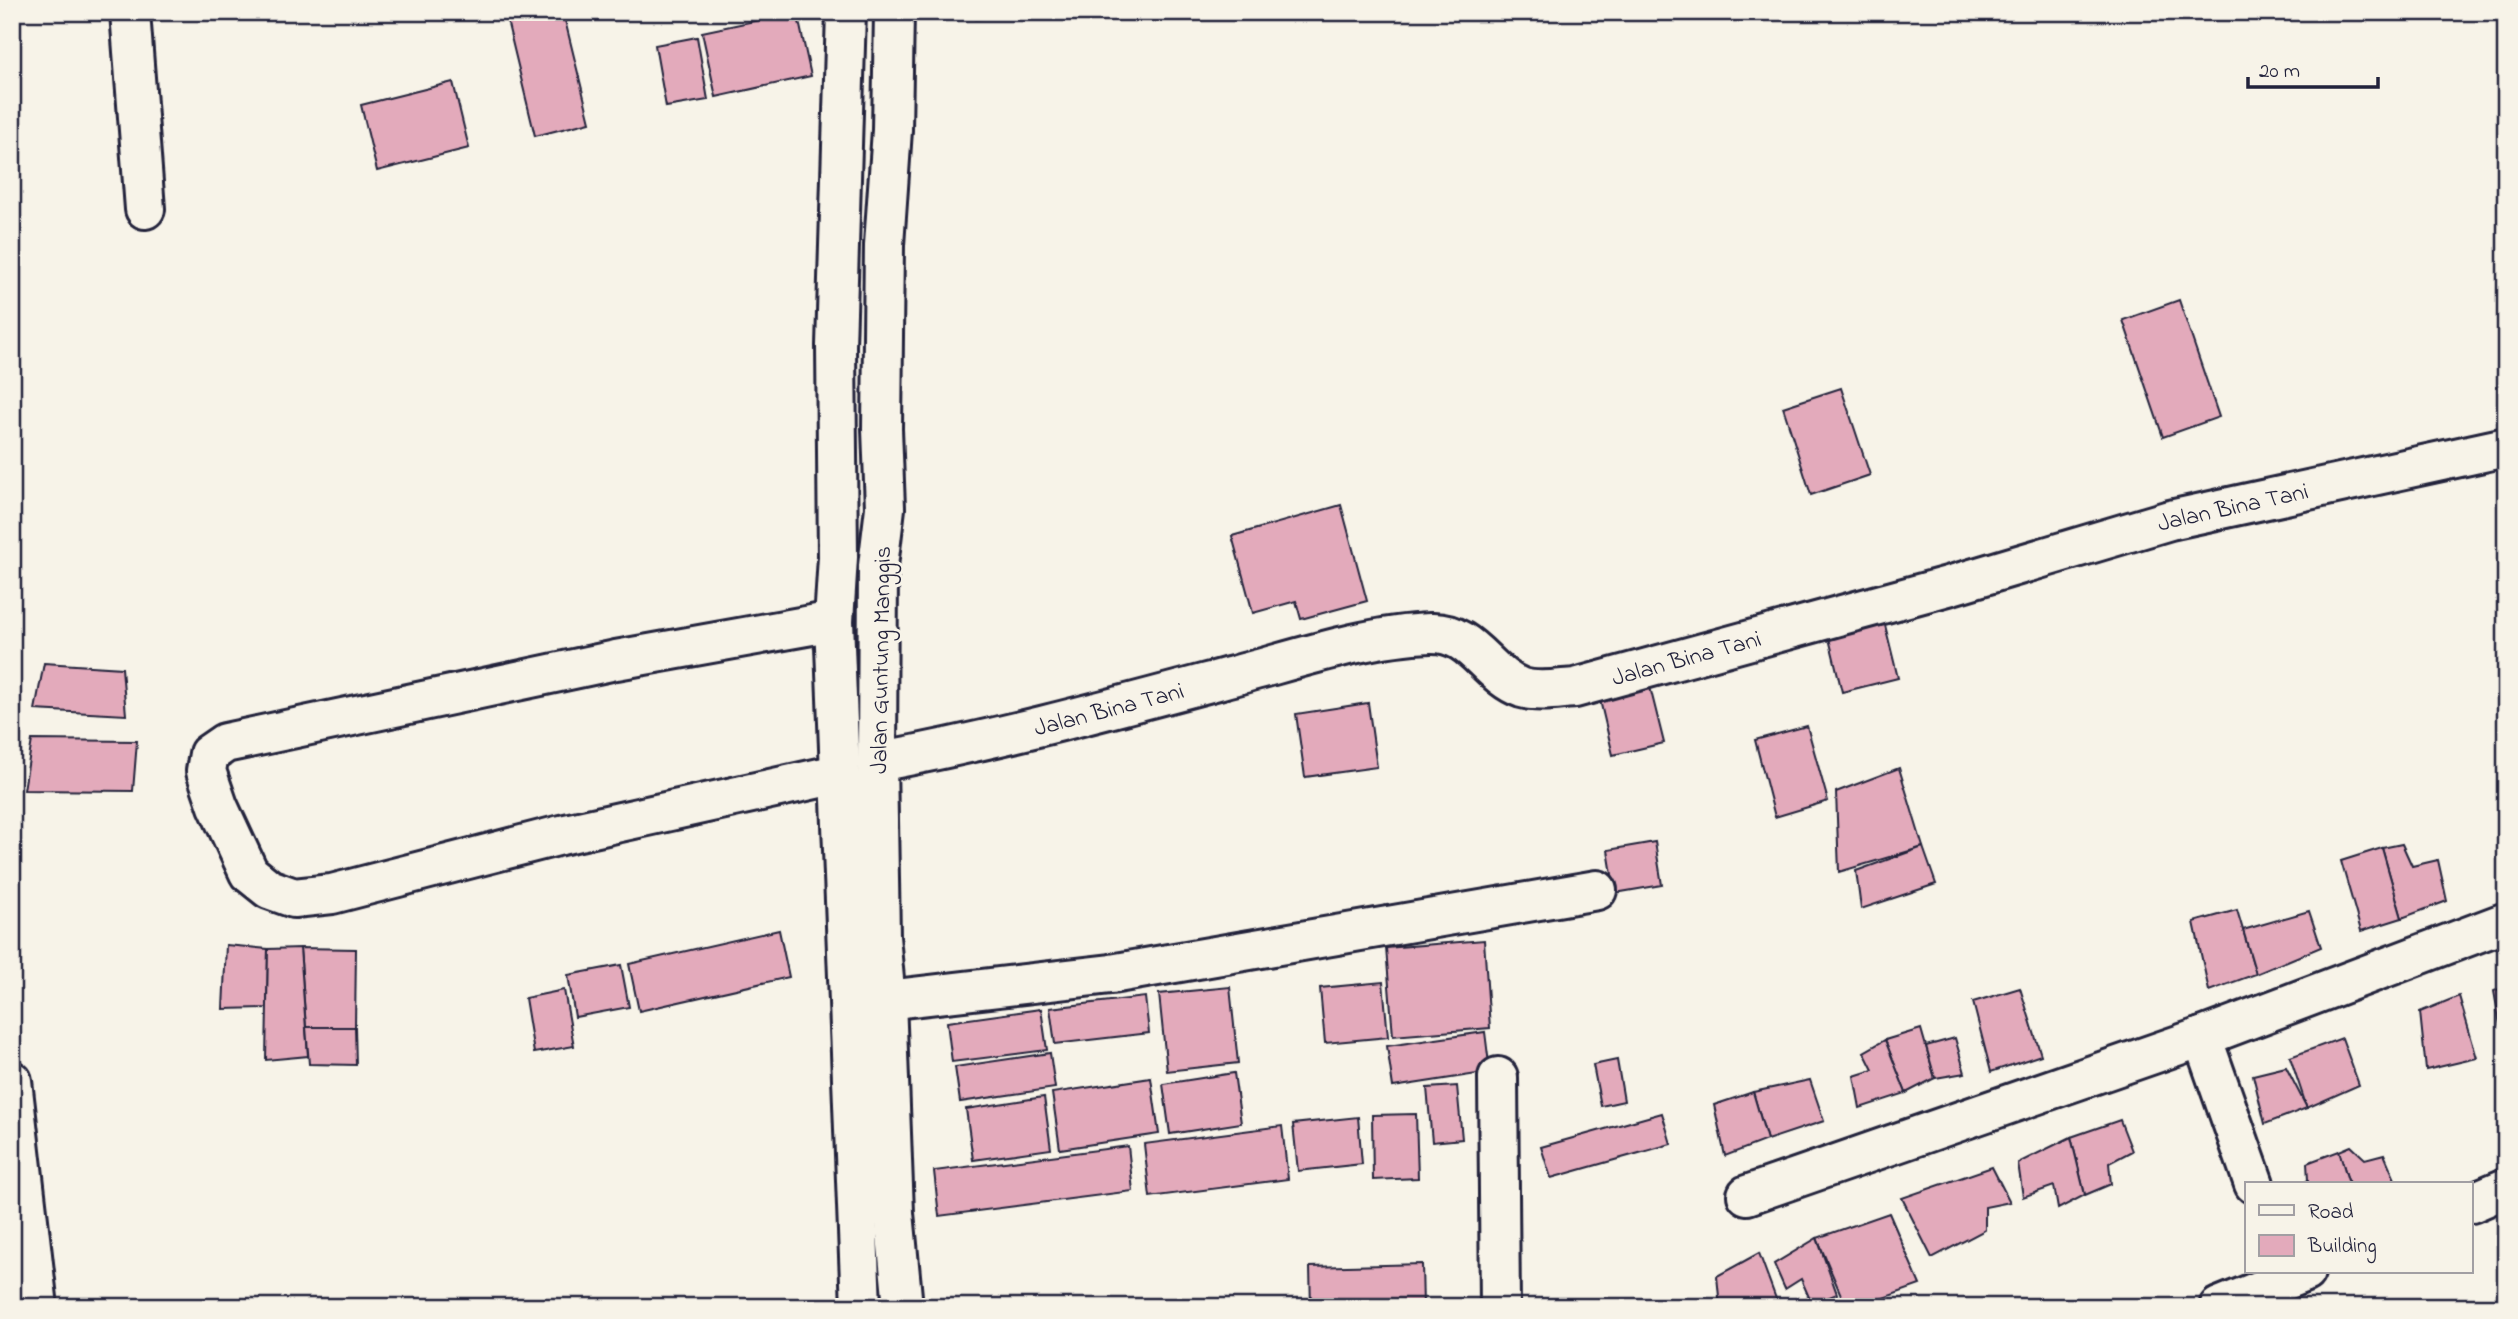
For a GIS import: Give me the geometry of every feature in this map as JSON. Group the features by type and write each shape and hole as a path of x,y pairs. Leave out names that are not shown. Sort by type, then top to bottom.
{"street":[{"path":"130,12 145,209"},
{"name":"Jalan Guntung Manggis","path":"846,12 836,346 838,557 834,621 861,1307"},
{"name":"Jalan Guntung Manggis","path":"894,12 892,130 884,245 882,429 885,508 878,566 877,762 880,937 886,1000 894,1213 903,1307"},
{"name":"Jalan Bina Tani","path":"877,762 1018,734 1288,662 1430,632 1453,635 1461,639 1508,681 1524,689 1575,688 1935,590 2170,520 2506,447"},
{"path":"834,621 479,687 225,743 209,754 206,771 218,806 249,873 269,889 294,898 332,894 561,835 838,774"},
{"path":"886,1000 1111,974 1597,890"},
{"path":"1747,1195 2202,1037 2506,922"},
{"path":"2202,1037 2254,1182"},
{"path":"1498,1077 1500,1307"},
{"path":"12,1081 37,1307"},
{"path":"2472,1203 2506,1188"},
{"path":"2219,1307 2293,1274"}],"building":[{"path":"505,12 563,12 590,122 535,136"},
{"path":"797,12 811,76 716,97 702,32"},
{"path":"975,12 1036,12 976,19"},
{"path":"697,37 708,100 666,107 655,45"},
{"path":"453,82 469,148 377,171 361,105"},
{"path":"2179,300 2219,417 2163,437 2123,320"},
{"path":"1841,388 1870,475 1811,495 1783,407"},
{"path":"1341,505 1367,601 1301,619 1296,601 1253,613 1232,536"},
{"path":"1883,617 1898,678 1842,692 1827,630"},
{"path":"44,663 122,668 126,715 35,710"},
{"path":"1649,683 1664,743 1613,755 1599,696"},
{"path":"1368,703 1377,767 1305,777 1296,714"},
{"path":"1807,726 1828,801 1775,817 1755,740"},
{"path":"32,740 137,741 133,791 24,790"},
{"path":"1899,768 1923,847 1839,872 1836,792"},
{"path":"1655,842 1662,885 1615,893 1608,850"},
{"path":"2402,844 2412,866 2438,860 2447,901 2402,918 2382,848"},
{"path":"1923,847 1936,884 1861,909 1856,871"},
{"path":"2382,848 2402,918 2361,931 2341,861"},
{"path":"2237,910 2256,974 2209,991 2194,922"},
{"path":"2309,911 2321,947 2256,974 2243,930"},
{"path":"779,930 789,977 639,1011 629,964"},
{"path":"1484,940 1490,1028 1393,1036 1386,948"},
{"path":"226,945 268,949 267,1008 223,1009"},
{"path":"300,948 356,949 355,1027 306,1027"},
{"path":"300,948 308,1056 266,1060 268,949"},
{"path":"621,965 629,1007 575,1017 568,975"},
{"path":"1383,982 1388,1037 1325,1043 1320,988"},
{"path":"2506,986 2506,1022 2500,1025 2494,991"},
{"path":"1230,987 1238,1063 1167,1071 1159,994"},
{"path":"2020,988 2041,1055 1991,1072 1973,1002"},
{"path":"564,990 574,1046 534,1053 525,998"},
{"path":"2459,996 2477,1058 2426,1070 2420,1012"},
{"path":"1145,997 1149,1033 1055,1044 1050,1008"},
{"path":"1041,1009 1047,1050 952,1062 947,1022"},
{"path":"306,1027 355,1027 356,1065 309,1064"},
{"path":"1921,1029 1935,1078 1906,1093 1885,1040"},
{"path":"1485,1032 1490,1072 1393,1087 1387,1046"},
{"path":"1955,1038 1965,1073 1935,1078 1926,1046"},
{"path":"2342,1038 2359,1085 2307,1108 2290,1057"},
{"path":"1885,1040 1906,1093 1860,1108 1854,1076 1873,1070 1864,1052"},
{"path":"1050,1053 1055,1088 960,1102 955,1067"},
{"path":"1617,1060 1624,1101 1601,1106 1593,1065"},
{"path":"2286,1067 2307,1108 2265,1124 2253,1075"},
{"path":"1234,1073 1241,1123 1170,1134 1163,1084"},
{"path":"1151,1078 1159,1134 1060,1149 1052,1093"},
{"path":"1810,1080 1824,1121 1767,1140 1753,1092"},
{"path":"1457,1086 1462,1139 1432,1142 1427,1088"},
{"path":"1753,1092 1767,1140 1725,1156 1714,1105"},
{"path":"1044,1097 1051,1149 973,1160 966,1109"},
{"path":"1662,1113 1671,1144 1551,1178 1541,1147"},
{"path":"1416,1114 1418,1178 1373,1180 1372,1115"},
{"path":"1358,1117 1362,1164 1298,1171 1293,1124"},
{"path":"2120,1120 2132,1151 2109,1163 2111,1184 2085,1195 2071,1137"},
{"path":"1282,1126 1288,1179 1150,1197 1144,1144"},
{"path":"2071,1137 2085,1195 2058,1209 2054,1186 2023,1197 2018,1163"},
{"path":"1128,1146 1133,1191 939,1216 934,1171"},
{"path":"2351,1146 2365,1159 2384,1154 2396,1182 2348,1182 2339,1151"},
{"path":"2339,1151 2348,1182 2305,1182 2308,1180 2307,1163"},
{"path":"1992,1167 2010,1202 1985,1207 1985,1230 1932,1258 1902,1198"},
{"path":"1889,1213 1920,1285 1858,1307 1846,1307 1817,1238"},
{"path":"1817,1238 1837,1294 1812,1304 1801,1279 1785,1289 1774,1264"},
{"path":"1759,1253 1779,1307 1745,1307 1741,1301 1730,1307 1720,1307 1717,1276"},
{"path":"1422,1264 1423,1307 1311,1307 1310,1267"}]}
